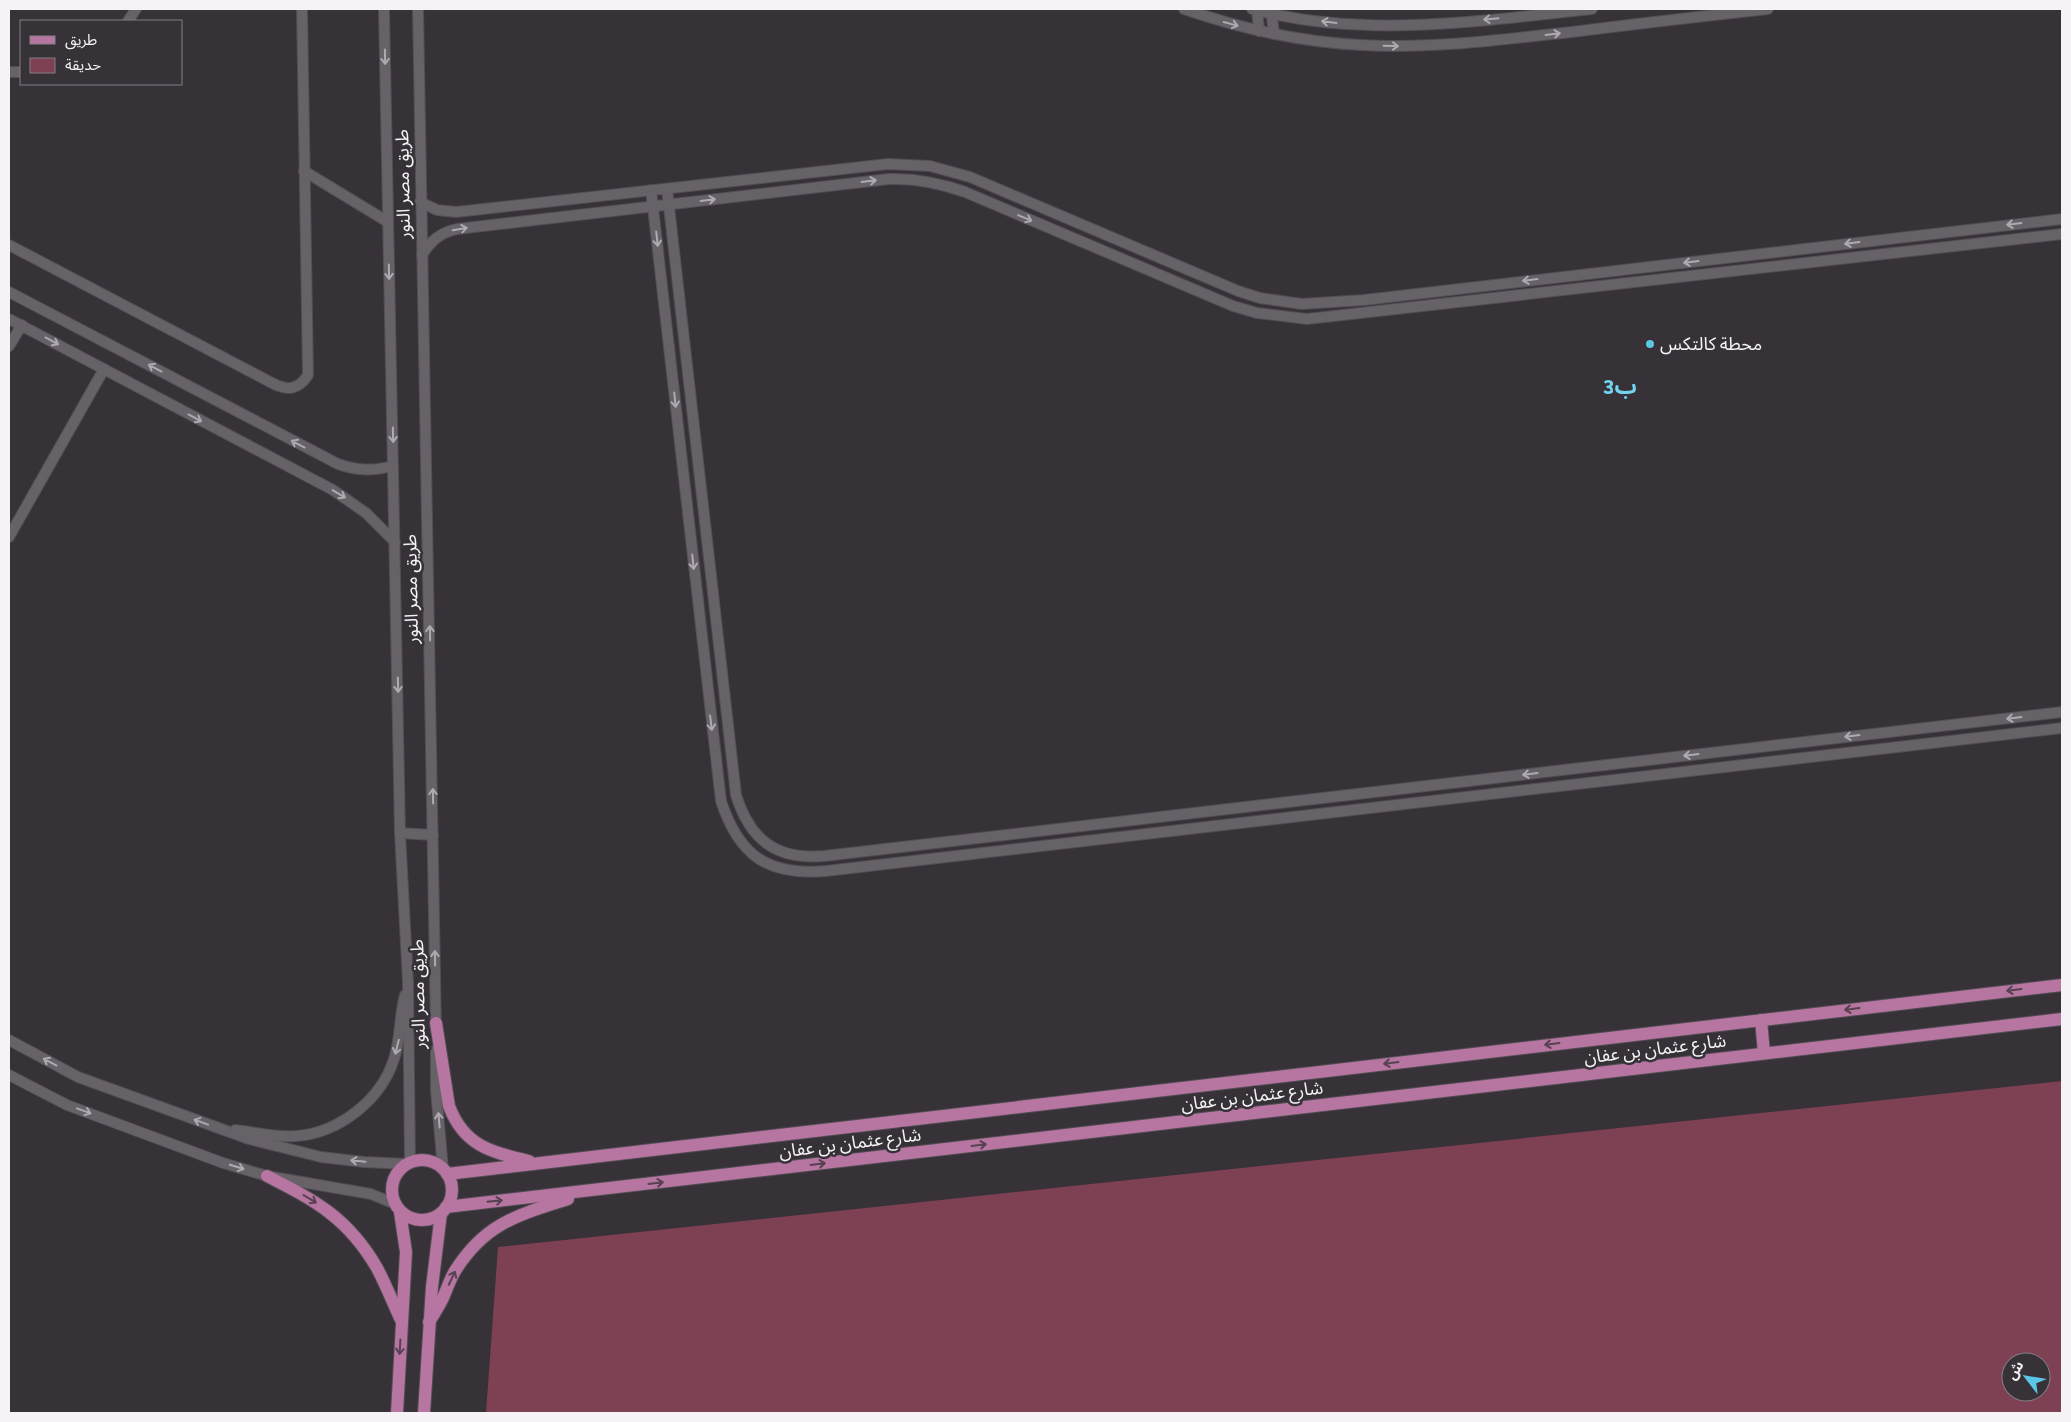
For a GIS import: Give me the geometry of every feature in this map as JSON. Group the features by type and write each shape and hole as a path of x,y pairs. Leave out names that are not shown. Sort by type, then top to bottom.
{"main road":[{"name":"شارع عثمان بن عفان","path":"445,1172 539,1163 2062,984"},
{"name":"شارع عثمان بن عفان","path":"444,1210 597,1190 2062,1018"},
{"path":"1761,1020 1764,1053"},
{"path":"436,1023 448,1106 453,1118 461,1129 481,1146 492,1152 539,1163"},
{"path":"397,1413 406,1252 398,1208 392,1196 392,1186 400,1170 408,1163 417,1160 431,1162 445,1172 452,1191 444,1210 430,1322 424,1413"},
{"path":"267,1176 309,1198 333,1214 350,1232 376,1268 401,1320"},
{"path":"430,1322 454,1272 471,1249 492,1230 517,1215 597,1190"},
{"path":"398,1208 416,1220 424,1220 444,1210"}],"street":[{"path":"129,20 136,9"},
{"path":"9,245 274,384 283,388 293,388 302,384 308,375 302,9"},
{"name":"طريق مصر النور","path":"384,9 400,833 408,982 408,1163"},
{"name":"طريق مصر النور","path":"418,9 436,1091 445,1172"},
{"path":"1184,9 1212,19 1259,31 1318,42 1406,46 1463,44 1768,9"},
{"path":"1259,31 1256,9 1306,19 1339,23 1406,25 1461,22 1592,9"},
{"path":"1292,9 1306,19"},
{"path":"1271,11 1274,34"},
{"path":"420,202 428,207 446,212 888,164 930,166 970,177 1238,291 1268,300 1302,304 1364,300 2062,219"},
{"path":"304,171 388,222"},
{"path":"422,255 431,241 439,235 457,229 908,178 928,181 965,192 1233,306 1266,314 1308,319 2062,234"},
{"path":"667,189 736,795 742,814 753,831 768,844 786,853 805,857 824,856 2062,712"},
{"path":"651,190 721,801 731,829 740,842 763,861 777,868 791,872 826,871 2062,728"},
{"path":"9,292 338,464 366,471 393,466"},
{"path":"9,319 333,490 366,513 395,542"},
{"path":"9,346 22,326"},
{"path":"9,537 104,369"},
{"path":"400,833 433,835"},
{"path":"219,1128 272,1136 298,1136 323,1130 346,1119 371,1097 382,1084 394,1061 400,1036 400,1010 408,982"},
{"path":"9,1040 78,1077 279,1148 321,1157 364,1162 408,1163"},
{"path":"9,1075 67,1105 223,1163 267,1176 370,1194 398,1208"}],"green space":[{"path":"2062,1081 2062,1413 486,1413 498,1247"}],"place":[{"name":"محطة كالتكس","path":"1650,344"}],"district":[{"name":"ب3","path":"1620,386"}]}
